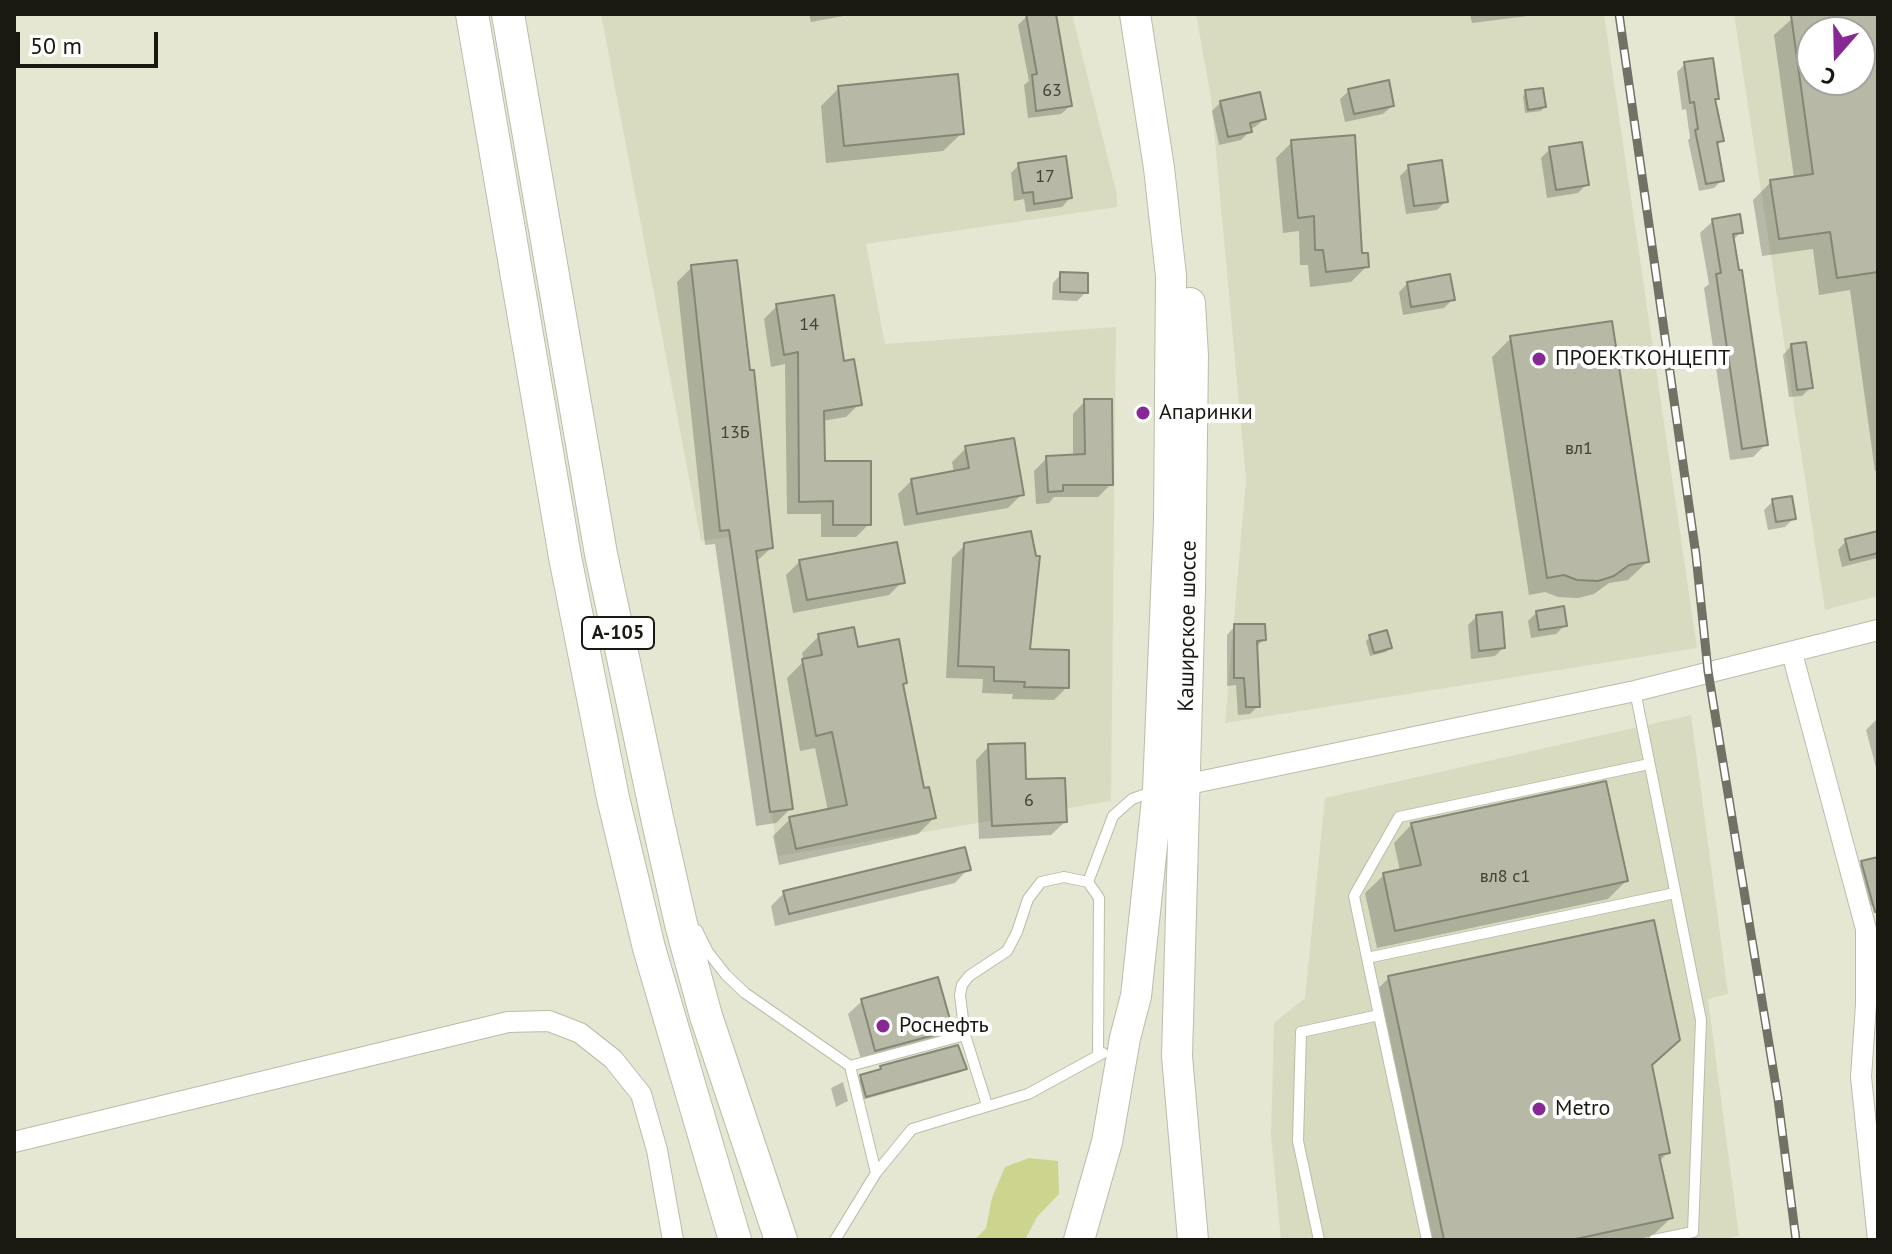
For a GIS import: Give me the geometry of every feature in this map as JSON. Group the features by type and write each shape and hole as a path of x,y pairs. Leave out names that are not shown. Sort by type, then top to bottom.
{"highway":[{"name":"А-105","path":"472,14 562,542 613,798 649,948 735,1240"},
{"name":"А-105","path":"508,14 601,554 658,822 706,1016 781,1240"}],"main road":[{"path":"1079,1240 1107,1142 1125,1038 1136,996 1171,787 1171,276 1159,168 1135,14"},
{"name":"Каширское шоссе","path":"1146,14 1187,249 1193,356 1190,591 1171,787 1177,1056 1193,1240"},
{"path":"1136,996 1150,980 1159,979 1174,988 1177,1007"}],"street":[{"path":"1171,787 1635,691 1878,630"},
{"path":"1792,653 1872,928 1861,1077 1878,1237"},
{"path":"14,1142 508,1022 549,1021 580,1033 613,1059 641,1094 657,1150 673,1240"}],"lane":[{"path":"1635,691 1701,1020 1693,1232 1654,1240"},
{"path":"1427,1240 1354,896 1399,817 1649,764"},
{"path":"1088,882 1113,816 1132,799 1171,787"},
{"path":"658,822 687,910 708,952 745,993 850,1066 876,1173"},
{"path":"987,1105 965,1035 960,995 962,985 969,976 1007,951 1032,892 1041,882 1064,877 1088,882 1099,898 1098,1056"},
{"path":"1367,958 1675,893"},
{"path":"1319,1240 1298,1141 1301,1032 1379,1015"},
{"path":"850,1066 965,1035"},
{"path":"835,1240 876,1173 912,1129 1028,1094 1125,1038"}],"shaded area":[{"path":"601,14 1072,14 1117,195 1117,207 866,244 885,344 1116,327 1111,801 778,856 730,537 701,541"},
{"path":"1196,14 1604,14 1697,648 1225,723 1246,480 1211,98"},
{"path":"1734,14 1878,14 1878,596 1825,610"},
{"path":"1691,715 1728,994 1708,999 1739,1236 1720,1240 1281,1240 1271,1136 1274,1023 1305,998 1325,798"}],"green space":[{"path":"1029,1158 1058,1161 1059,1194 1037,1217 1025,1240 974,1240 986,1228 992,1198 1005,1167"}],"building":[{"path":"1026,14 1056,14 1072,106 1036,111 1032,75 1037,74"},
{"path":"1878,14 1878,272 1837,278 1830,232 1779,239 1770,180 1813,174 1802,96 1876,96 1876,16 1796,16 1796,51 1791,15"},
{"path":"1713,58 1719,99 1715,99 1724,141 1717,142 1724,181 1706,184 1695,130 1698,129 1694,102 1690,103 1684,62"},
{"path":"958,74 964,134 844,146 838,86"},
{"path":"1389,80 1394,106 1354,114 1348,89"},
{"path":"1543,88 1546,107 1528,110 1525,90"},
{"path":"1260,92 1266,119 1250,123 1252,132 1228,137 1220,101"},
{"path":"1355,135 1362,253 1368,253 1369,267 1326,272 1323,250 1315,250 1314,216 1298,218 1291,140"},
{"path":"1582,142 1589,185 1556,190 1549,147"},
{"path":"1066,156 1072,198 1034,204 1033,192 1023,193 1018,163"},
{"path":"1442,160 1448,202 1414,206 1408,165"},
{"path":"1740,214 1743,233 1733,234 1739,270 1742,270 1768,445 1742,449 1716,274 1721,273 1712,219"},
{"path":"737,260 750,370 754,370 773,548 756,551 793,809 770,812 729,530 720,531 691,265"},
{"path":"1060,272 1088,273 1088,293 1060,292"},
{"path":"1450,274 1455,300 1411,307 1407,282"},
{"path":"834,295 844,361 854,359 862,405 824,411 825,461 871,461 871,525 833,525 833,501 799,502 798,352 784,355 776,304"},
{"path":"1612,321 1649,562 1629,565 1614,576 1598,581 1577,580 1564,575 1547,578 1510,336"},
{"path":"1806,342 1813,388 1797,390 1791,344"},
{"path":"1084,399 1112,399 1113,485 1063,485 1063,491 1048,492 1046,456 1085,454"},
{"path":"1014,438 1024,495 917,514 911,479 969,468 965,446"},
{"path":"1792,496 1796,519 1776,522 1772,499"},
{"path":"1031,531 1036,556 1040,556 1030,649 1069,650 1069,688 1024,687 1025,682 994,681 994,667 958,666 964,543"},
{"path":"1878,531 1878,553 1850,560 1845,539"},
{"path":"897,542 905,583 807,600 799,560"},
{"path":"1564,606 1567,626 1539,630 1536,611"},
{"path":"1502,612 1505,648 1479,651 1476,615"},
{"path":"1234,624 1265,624 1266,640 1257,641 1260,707 1246,707 1244,678 1234,678"},
{"path":"854,627 858,647 899,639 907,683 903,684 924,788 929,787 936,818 796,849 789,817 847,805 832,732 816,736 802,659 822,655 818,634"},
{"path":"1387,630 1392,648 1374,653 1369,635"},
{"path":"1025,743 1026,779 1065,778 1067,822 992,826 988,744"},
{"path":"1606,781 1628,881 1395,931 1383,873 1421,865 1411,823"},
{"path":"965,847 971,870 789,914 783,891"},
{"path":"1878,857 1878,912 1875,912 1861,861"},
{"name":"Metro","path":"1654,920 1680,1040 1652,1065 1670,1153 1659,1155 1673,1218 1571,1240 1444,1240 1388,976"},
{"path":"938,977 953,1030 875,1051 861,999"},
{"path":"958,1045 967,1069 866,1097 860,1075 881,1069 880,1066"}],"railway":[{"path":"1619,14 1696,555 1708,671 1778,1099 1796,1240"}],"place":[{"name":"ПРОЕКТКОНЦЕПТ","path":"1539,359"},
{"name":"Апаринки","path":"1143,413"},
{"name":"Роснефть","path":"883,1026"},
{"name":"Metro","path":"1539,1109"}]}
